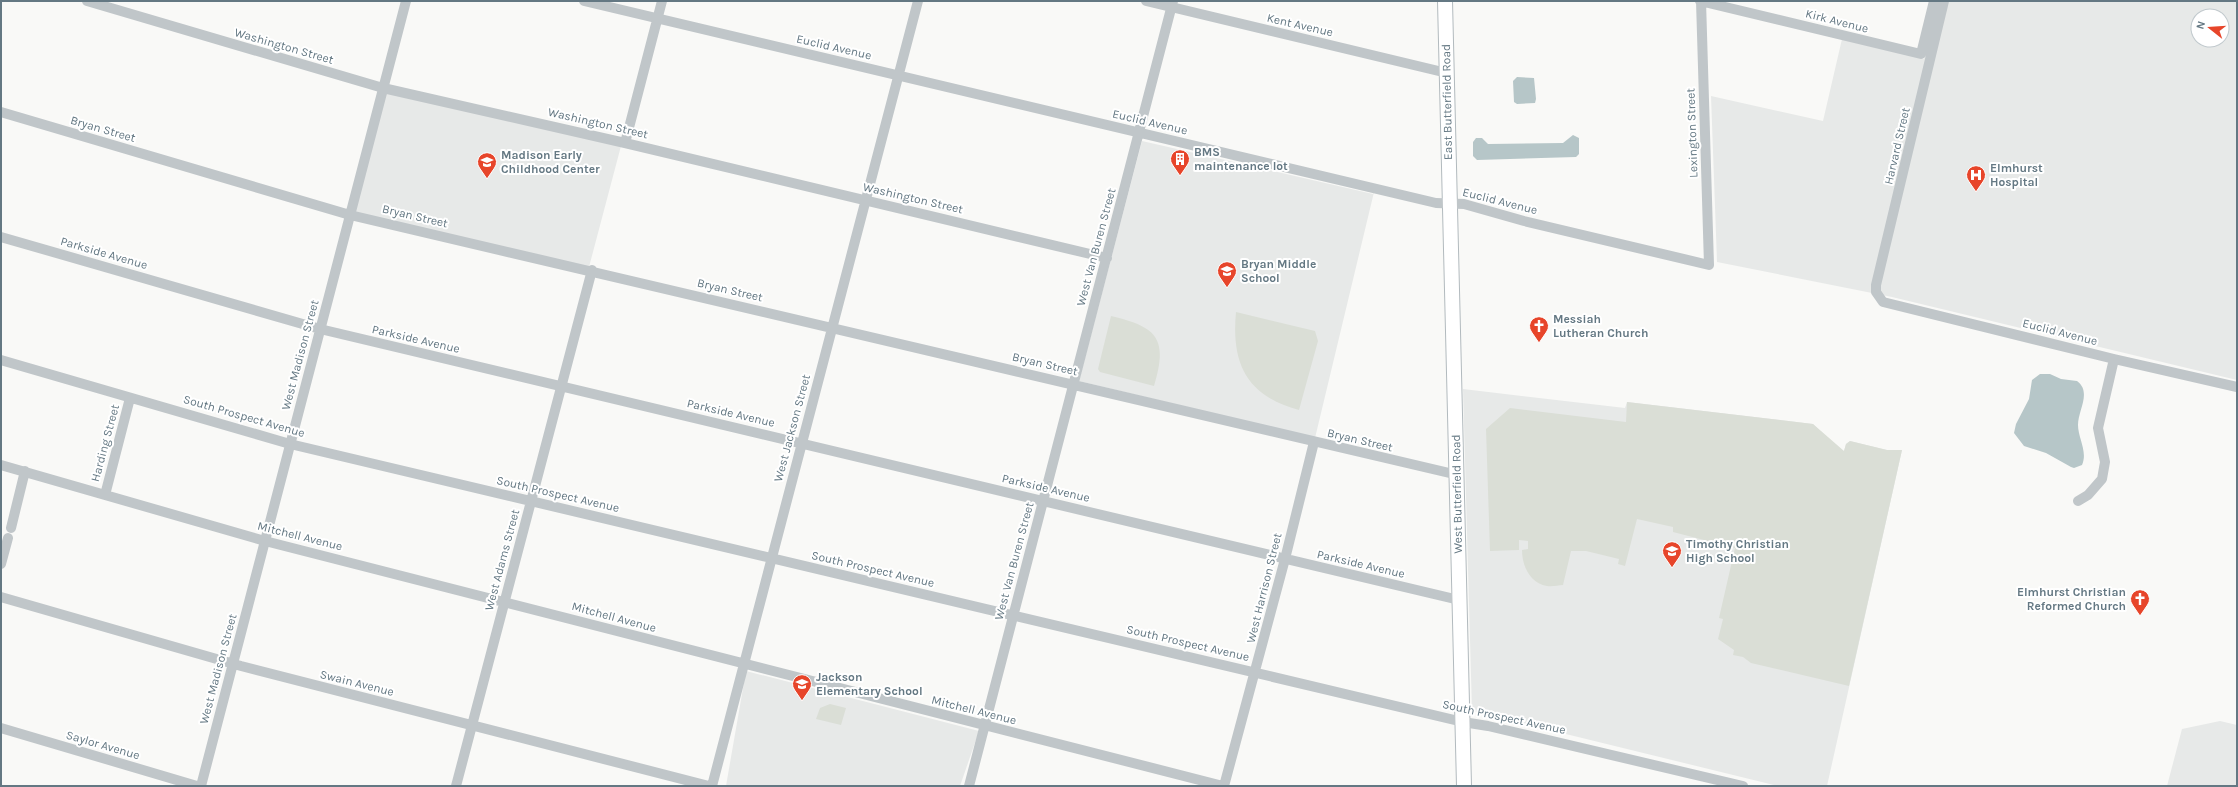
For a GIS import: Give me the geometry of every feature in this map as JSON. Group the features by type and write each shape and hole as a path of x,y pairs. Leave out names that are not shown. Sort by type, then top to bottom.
{"main road":[{"name":"East Butterfield Road","path":"1445,1 1448,73 1449,202"},
{"name":"West Butterfield Road","path":"1449,202 1458,476 1459,600 1464,786"}],"street":[{"name":"Washington Street","path":"86,1 383,88 625,143 1107,258"},
{"name":"West Madison Street","path":"201,786 406,1"},
{"name":"Euclid Avenue","path":"584,1 1436,203 1449,202 1464,204 1709,265"},
{"path":"625,143 662,1"},
{"name":"West Jackson Street","path":"712,786 918,1"},
{"name":"Kent Avenue","path":"1146,1 1172,4 1448,73"},
{"name":"Kirk Avenue","path":"1701,1 1921,54 1934,1"},
{"name":"Lexington Street","path":"1701,1 1709,265"},
{"name":"Harvard Street","path":"1878,297 1876,285 1944,1"},
{"name":"West Van Buren Street","path":"969,786 1172,4"},
{"name":"Bryan Street","path":"1,112 350,215 592,270 1458,476"},
{"name":"Parkside Avenue","path":"1,237 320,329 1459,600"},
{"name":"West Adams Street","path":"456,786 592,270"},
{"name":"Euclid Avenue","path":"1878,297 1883,302 2114,359 2237,387"},
{"path":"2078,501 2088,496 2102,479 2104,462 2098,428 2114,359"},
{"name":"South Prospect Avenue","path":"1,360 290,444 1463,722 1488,726 1744,786"},
{"name":"Harding Street","path":"105,494 130,398"},
{"name":"West Harrison Street","path":"1224,786 1256,673 1314,442"},
{"name":"Mitchell Avenue","path":"1,464 265,541 984,726 1224,786"},
{"path":"1,564 25,471"},
{"name":"Swain Avenue","path":"1,597 233,664 709,786"},
{"name":"Saylor Avenue","path":"1,728 197,786"}],"shaded area":[{"name":"Elmhurst Hospital","path":"1938,1 2237,1 2237,380 1892,297 1717,262 1711,96 1823,121 1842,39 1924,59"},
{"path":"1517,77 1534,78 1535,103 1517,104 1514,102 1513,81"},
{"name":"Madison Early Childhood Center","path":"385,93 621,146 589,267 353,212"},
{"path":"1573,135 1579,138 1579,154 1576,157 1477,160 1473,156 1473,142 1476,138 1482,138 1488,144 1563,143"},
{"name":"Bryan Middle School","path":"1142,141 1373,194 1375,188 1315,438 1079,381"},
{"path":"1236,312 1315,331 1318,341 1299,410 1281,404 1267,396 1255,387 1246,375 1240,362 1236,347"},
{"path":"1111,316 1140,325 1149,331 1155,338 1159,346 1160,357 1154,386 1100,372 1098,369"},
{"path":"2040,374 2050,374 2061,379 2077,381 2081,385 2084,396 2078,430 2084,455 2082,465 2074,468 2046,453 2024,446 2014,433 2016,424 2029,399 2032,380"},
{"name":"Timothy Christian High School","path":"1463,389 1625,408 1627,402 1813,424 1840,450 1844,451 1846,444 1850,441 1887,450 1902,450 1827,786 1778,786 1472,711"},
{"path":"1627,402 1813,424 1844,451 1846,444 1850,441 1887,450 1902,450 1849,686 1751,663 1743,657 1733,655 1734,650 1718,639 1723,619 1719,618 1735,548 1673,532 1673,527 1637,519 1625,566 1618,564 1619,559 1586,551 1571,551 1563,585 1551,586 1541,584 1536,581 1525,568 1522,550 1528,549 1528,541 1519,540 1519,550 1490,551 1486,429 1510,408 1626,422"},
{"name":"Jackson Elementary School","path":"746,671 979,731 960,786 726,786"},
{"path":"830,704 846,708 841,725 816,719 820,708"},
{"path":"2220,721 2237,725 2237,786 2167,786 2182,729"}],"place":[{"name":"BMS maintenance lot","path":"1180,176"},
{"name":"Madison Early Childhood Center","path":"487,179"},
{"name":"Elmhurst Hospital","path":"1976,192"},
{"name":"Bryan Middle School","path":"1227,288"},
{"name":"Messiah Lutheran Church","path":"1539,343"},
{"name":"Timothy Christian High School","path":"1672,568"},
{"name":"Elmhurst Christian Reformed Church","path":"2140,616"},
{"name":"Jackson Elementary School","path":"802,701"}]}
